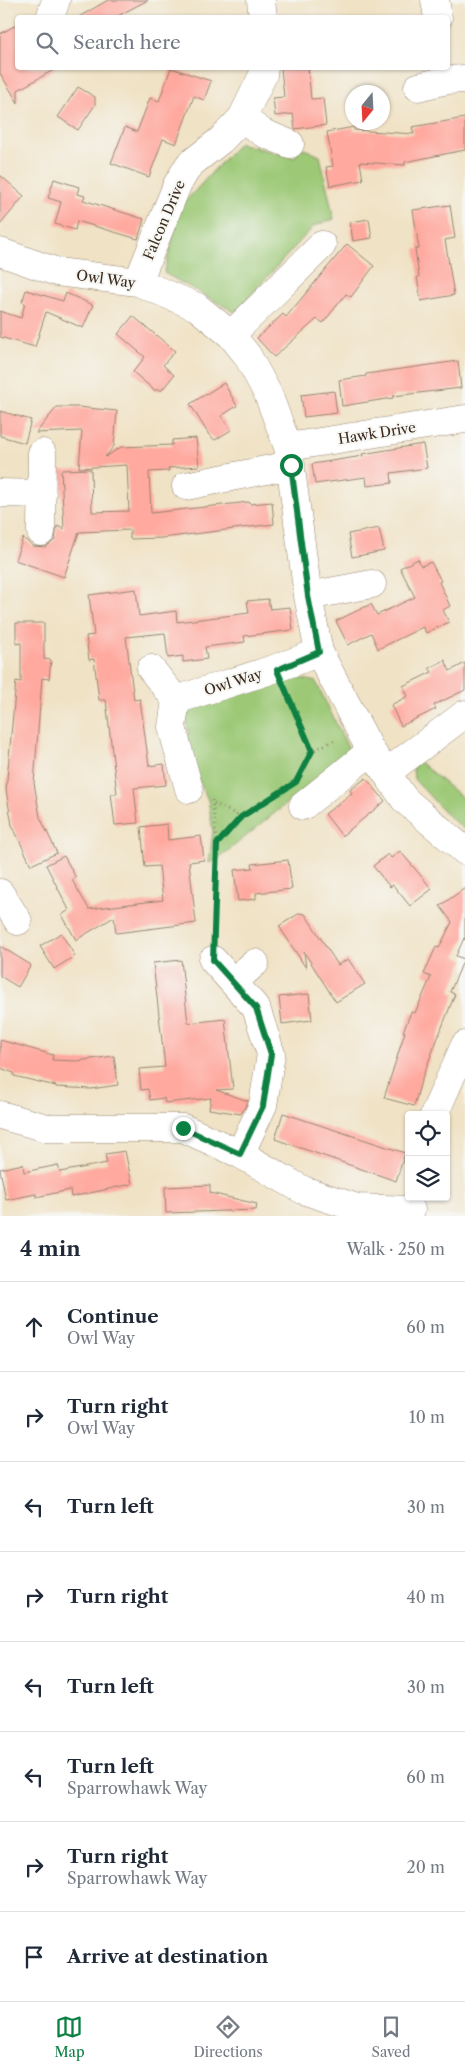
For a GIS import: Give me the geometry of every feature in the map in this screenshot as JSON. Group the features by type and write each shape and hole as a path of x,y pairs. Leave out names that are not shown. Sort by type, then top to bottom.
{"street":[{"path":"51,15 56,0"},
{"path":"261,0 263,15"},
{"path":"435,0 438,15"},
{"name":"Falcon Drive","path":"138,282 177,185 189,165 221,140 242,118 264,70"},
{"path":"418,87 452,76"},
{"path":"242,118 263,133 290,144"},
{"path":"231,334 322,245"},
{"name":"Owl Way","path":"0,252 57,272 138,282 197,307 231,334 247,355 268,394 290,456 308,596 319,652 372,750 405,800 465,852"},
{"name":"Hawk Drive","path":"290,456 465,419"},
{"path":"42,453 42,532"},
{"path":"186,486 290,456"},
{"path":"0,493 42,494"},
{"path":"308,596 372,584"},
{"name":"Owl Way","path":"176,700 246,677 277,670 319,652"},
{"path":"151,669 176,700 172,727 189,789"},
{"path":"296,792 372,750 465,714"},
{"path":"213,960 256,1008 271,1054 263,1106 240,1154"},
{"path":"233,982 255,963"},
{"path":"436,1111 465,1045"},
{"path":"0,1115 47,1128 183,1128 240,1154 303,1190 357,1208 412,1208"}],"path":[{"path":"213,960 217,844 241,817 296,792 312,751 277,670"},
{"path":"312,751 372,750"},
{"path":"213,803 241,817"}],"green space":[{"path":"239,143 295,158 300,147 320,156 334,219 314,226 235,312 164,273 181,206"},
{"path":"291,676 316,682 350,752 218,859 209,863 213,831 208,800 182,743 189,733 185,717 192,705"},
{"path":"418,761 465,800 465,830 449,817 414,779 413,768"}],"building":[{"path":"108,0 148,0 120,15 82,15"},
{"path":"15,26 15,70 53,70 18,90 18,103 0,73 0,34"},
{"path":"170,70 177,70 211,81 204,100 194,96 176,144 163,139 149,177 111,163 125,127 137,132 150,98 159,101"},
{"path":"281,70 308,70 311,99 323,98 326,125 295,129 293,114 275,116 273,98 284,97"},
{"path":"78,87 95,97 95,105 78,130 58,117"},
{"path":"465,118 465,150 405,162 405,165 360,162 363,180 330,186 326,167 333,166 327,132 345,129 414,134 412,127"},
{"path":"0,175 24,196 0,225"},
{"path":"54,179 79,187 77,194 85,196 83,200 144,219 138,239 77,221 75,230 55,224 61,202 48,198"},
{"path":"450,205 455,238 445,240 454,295 421,301 415,249 419,249 413,210"},
{"path":"369,219 372,238 353,241 350,222"},
{"path":"347,244 374,266 351,297 346,294 323,323 317,319 274,357 257,338 283,314 286,317"},
{"path":"26,290 63,301 66,293 93,305 83,328 46,312 35,347 0,337 0,311 21,318 25,303 22,302"},
{"path":"133,316 175,351 163,365 174,375 162,390 154,390 133,372 145,357 118,334"},
{"path":"458,361 461,388 393,396 393,398 342,406 339,380 366,376 366,374"},
{"path":"224,383 237,406 221,416 231,430 215,440 209,435 190,404"},
{"path":"334,391 337,413 304,417 301,395"},
{"path":"57,407 117,411 114,446 105,457 121,447 172,445 172,440 196,438 199,466 168,468 169,471 149,472 151,513 249,502 250,504 272,502 274,524 162,538 130,539 130,530 79,532 64,577 15,560 23,538 33,546 46,547 55,540 57,526 64,529 61,470 91,469 92,512 129,511 127,465 79,468 82,431 36,433"},
{"path":"0,411 31,420 25,443 0,436"},
{"path":"423,444 427,468 391,473 392,483 367,486 366,477 315,484 312,464"},
{"path":"379,528 384,551 352,557 348,534"},
{"path":"418,559 421,566 431,562 441,581 439,582 450,606 443,610 449,622 426,633 423,627 378,649 371,633 348,645 336,621 371,604 377,615 415,597 400,568"},
{"path":"136,589 139,616 176,611 177,622 249,613 247,601 268,599 270,609 290,607 293,630 244,636 245,642 205,647 207,659 183,662 183,656 168,658 165,633 126,637 134,700 140,699 149,766 164,764 166,785 134,788 138,823 115,825 111,794 117,794 106,700 99,700 94,659 89,660 86,636 94,635 89,595"},
{"path":"16,623 44,623 44,659 51,660 49,679 42,678 34,783 40,817 57,853 31,865 12,825 6,790 16,681 21,682 21,643 16,644"},
{"path":"445,660 450,671 465,663 465,690 434,705 436,709 401,726 391,705 408,696 403,686 432,672 429,668"},
{"path":"366,778 385,801 342,836 325,814 352,793 350,790"},
{"path":"167,824 168,840 201,836 204,860 189,862 196,923 116,933 114,917 76,940 62,915 69,910 46,865 64,856 76,878 72,880 89,909 163,900 159,866 145,867 141,827"},
{"path":"400,851 432,889 410,906 393,885 390,887 373,866 388,854 391,858"},
{"path":"288,860 292,889 256,893 256,899 238,901 234,870 253,868 252,864"},
{"path":"465,888 465,940 464,938 456,956 464,959 450,992 455,994 421,1081 414,1106 384,1098 405,1032 403,1032 411,1012 415,1013 431,977 424,974 436,947 439,948 452,922 440,906"},
{"path":"300,913 305,914 338,965 348,959 365,984 336,1002 304,952 306,968 279,926"},
{"path":"61,933 75,956 54,969 40,946"},
{"path":"0,946 31,965 18,987 0,976"},
{"path":"181,960 188,1023 225,1019 233,1089 216,1090 248,1101 241,1114 209,1109 211,1098 165,1103 164,1098 150,1100 148,1089 141,1090 139,1069 165,1067 153,963"},
{"path":"309,994 312,1020 282,1024 279,997"},
{"path":"0,1040 53,1055 52,1060 77,1061 114,1056 118,1085 91,1089 56,1087 14,1076 14,1073 0,1068"},
{"path":"283,1113 405,1153 396,1181 275,1139"},
{"path":"125,1151 132,1184 71,1197 70,1190 36,1197 36,1194 6,1200 0,1169 23,1164 24,1172 58,1165 60,1172 107,1163 105,1154"},
{"path":"210,1185 210,1193 257,1204 256,1210 166,1213 165,1187"}],"route":[{"path":"183,1128 240,1154 263,1106 271,1054 256,1008 213,960 217,844 241,817 296,782 312,751 277,670 319,652 308,596 291,465"}]}
